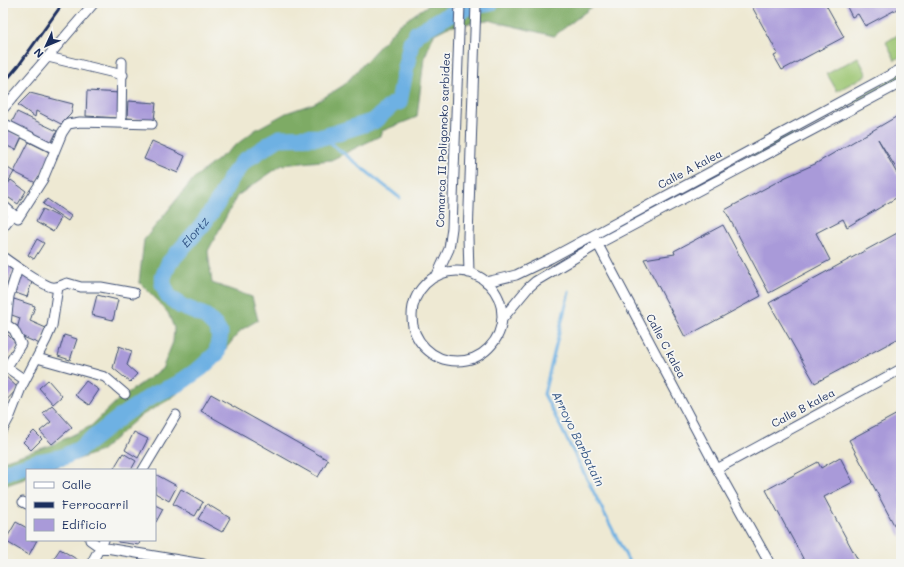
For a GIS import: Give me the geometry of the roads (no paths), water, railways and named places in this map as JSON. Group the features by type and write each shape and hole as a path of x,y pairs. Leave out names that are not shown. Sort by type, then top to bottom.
{"street":[{"path":"3,109 94,3"},
{"name":"Comarca II Poligonoko sarbidea","path":"436,275 448,249 452,228 460,3"},
{"path":"469,272 468,237 476,3"},
{"path":"48,57 123,75"},
{"path":"122,62 122,123"},
{"name":"Calle A kalea","path":"486,282 516,275 901,69"},
{"path":"502,318 536,281 598,244 901,83"},
{"path":"3,205 18,218 43,179 62,133 68,124 80,122 152,124"},
{"path":"3,123 55,149"},
{"path":"3,227 13,214"},
{"name":"Calle C kalea","path":"593,235 717,469 770,564"},
{"path":"3,257 51,288 67,283 82,287 101,287 134,293"},
{"path":"18,268 9,296 4,327 14,330 21,344 5,366 25,380"},
{"path":"458,271 469,272 478,276 496,292 501,305 502,318 500,333 492,345 481,355 468,361 453,362 438,358 426,350 417,339 412,325 411,310 416,296 424,284 436,275 458,271"},
{"path":"3,429 52,326 58,287"},
{"path":"37,358 105,377 125,394"},
{"name":"Calle B kalea","path":"717,469 901,369"},
{"path":"144,469 176,415"},
{"path":"91,564 102,543 203,564"}],"waterway":[{"name":"Elortz","path":"3,473 37,462 63,457 78,450 123,415 153,395 178,384 201,368 217,353 220,334 215,326 205,316 181,306 168,296 163,284 163,277 169,263 203,224 220,199 230,179 244,161 279,138 323,137 374,121 393,104 399,102 411,42 417,33 445,17 472,6 491,3"},
{"name":"Arroyo Barbatain","path":"323,137 400,198"},
{"name":"Arroyo Barbatain","path":"569,292 544,394 630,564"}],"railway":[{"path":"3,84 19,65 63,3"}]}
